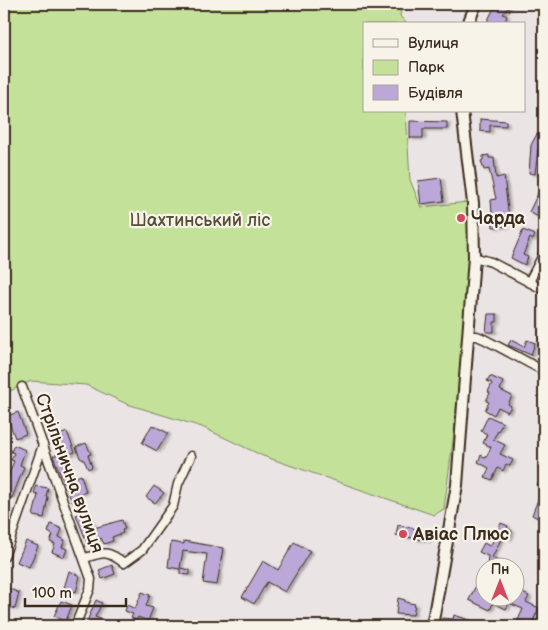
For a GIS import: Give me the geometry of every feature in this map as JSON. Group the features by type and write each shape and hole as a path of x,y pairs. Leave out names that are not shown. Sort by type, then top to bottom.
{"street":[{"path":"469,22 476,4"},
{"path":"432,626 458,470 474,257 473,203 462,112"},
{"path":"529,282 544,253"},
{"path":"474,257 491,262 544,290"},
{"path":"469,336 484,339 544,371"},
{"name":"Стрільнична вулиця","path":"22,387 91,578 90,589 75,626"},
{"path":"4,558 43,445"},
{"path":"85,558 104,552 112,553 124,562 142,550 173,506 178,484 191,456"}],"green space":[{"name":"Шахтинський ліс","path":"4,4 402,4 400,16 405,22 363,22 363,112 406,112 410,180 421,207 468,202 470,252 454,433 444,509 434,515 263,456 202,427 127,404 86,385 31,381 4,394"}],"building":[{"path":"496,4 511,4 503,14 507,16 505,22 487,22"},
{"path":"480,119 506,121 506,126 490,125 490,132 480,131"},
{"path":"410,121 447,122 447,129 423,129 423,138 410,138"},
{"path":"537,134 544,137 544,153 538,149 535,174 529,173 531,145"},
{"path":"489,155 489,158 494,158 496,178 504,176 509,219 506,219 507,226 493,227 491,200 496,199 489,169 484,170 481,161 483,156"},
{"path":"441,178 444,201 421,204 418,181"},
{"path":"544,181 544,220 529,212"},
{"path":"523,230 535,235 533,240 530,238 523,255 528,257 525,265 511,258"},
{"path":"488,314 497,314 497,322 494,322 494,332 486,332"},
{"path":"511,340 524,347 527,340 535,343 531,355 508,345"},
{"path":"490,376 503,382 500,390 512,396 508,404 511,406 508,412 498,407 494,415 485,410 489,402 486,401 492,383 487,381"},
{"path":"18,412 26,434 15,438 7,416"},
{"path":"488,416 503,423 493,439 505,445 500,454 513,460 510,466 506,464 503,471 498,468 492,480 485,477 489,468 478,462 481,455 486,458 491,447 483,443 487,434 481,431"},
{"path":"152,425 168,433 157,451 142,443"},
{"path":"67,432 75,452 67,455 69,462 67,463 73,478 81,475 86,492 76,495 78,500 72,502 53,456 63,452 57,436"},
{"path":"86,443 91,454 88,455 92,467 88,469 84,460 80,458 76,447"},
{"path":"14,445 25,450 20,465 24,467 12,498 4,495 4,486 14,461 11,460 14,453 11,452"},
{"path":"544,471 544,521 532,515 542,489 537,486"},
{"path":"36,486 48,488 44,518 33,516 38,495 34,494"},
{"path":"154,486 164,493 155,503 146,497"},
{"path":"87,511 94,528 122,520 125,529 122,530 123,533 112,537 113,541 104,544 101,538 87,543 76,515"},
{"path":"501,523 508,526 507,528 512,531 509,539 504,536 492,558 488,558 488,556 479,552 484,543 489,546"},
{"path":"51,524 62,529 59,537 65,540 62,547 67,549 64,557 52,552 55,544 50,542 53,535 48,532"},
{"path":"398,525 430,532 428,541 396,535"},
{"path":"26,541 38,546 29,567 17,562"},
{"path":"184,541 223,548 217,585 203,583 207,554 183,551 180,568 190,570 190,575 180,574 180,569 168,567 171,542 184,544"},
{"path":"294,542 310,551 285,592 267,582 254,604 242,597 263,561 278,570"},
{"path":"112,565 115,574 102,579 99,570"},
{"path":"69,571 80,576 76,592 64,588"},
{"path":"476,585 476,603 469,600"},
{"path":"8,588 19,593 15,609 4,605"},
{"path":"142,592 150,595 146,606 153,608 148,621 138,617 137,620 131,618 133,614 125,611 127,605 135,609"},
{"path":"398,598 415,604 413,615 396,614"},
{"path":"96,600 102,603 95,617 103,620 100,626 85,626"},
{"path":"61,601 72,605 66,621 54,616"},
{"path":"526,602 539,608 531,625 518,620 523,609 521,608 526,608"},
{"path":"454,615 485,626 441,626 442,618 453,619"}],"place":[{"name":"Чарда","path":"461,218"},
{"name":"Авіас Плюс","path":"403,534"}]}
